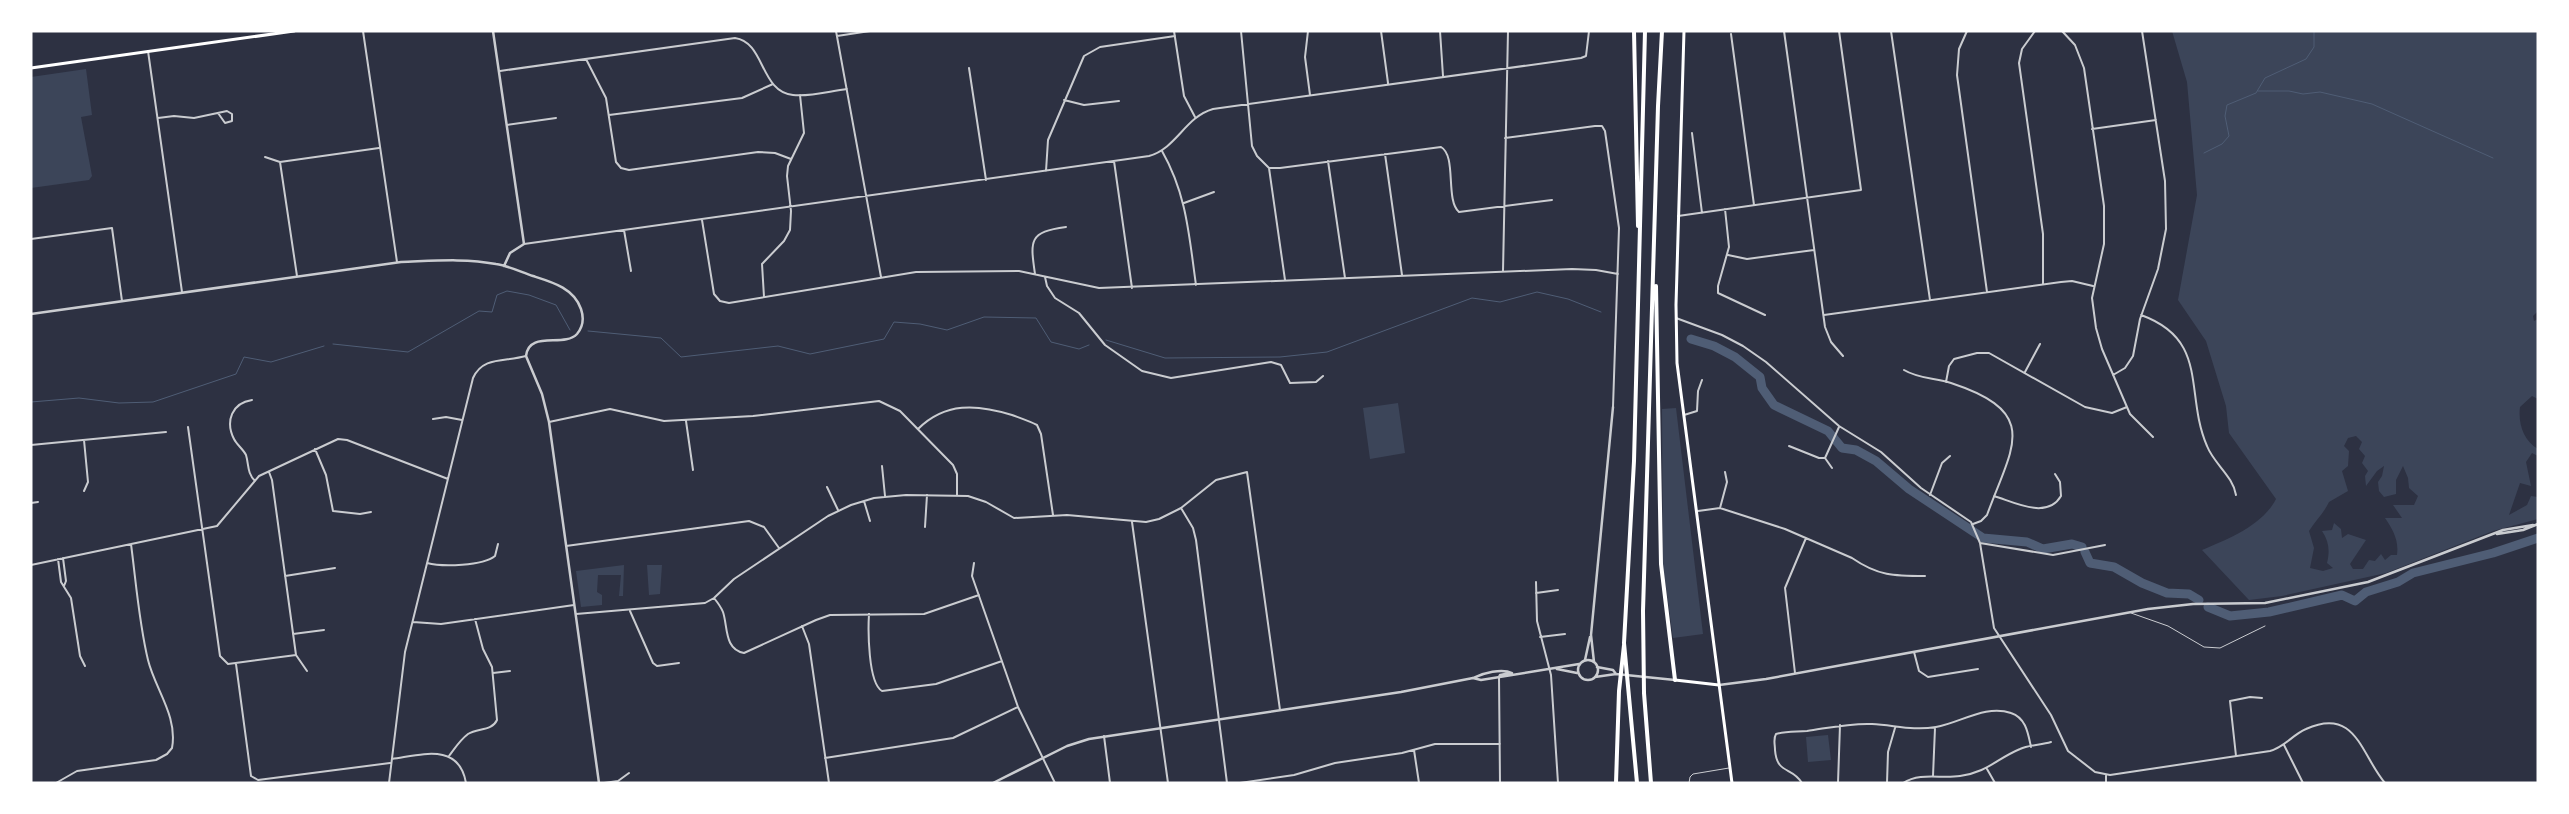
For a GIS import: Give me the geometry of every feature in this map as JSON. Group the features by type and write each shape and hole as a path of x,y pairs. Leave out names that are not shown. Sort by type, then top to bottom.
{"highway":[{"path":"1634,31 1635,164 1639,259"},
{"path":"1616,783 1619,691 1624,643 1634,461 1645,31"},
{"path":"1651,783 1643,660 1654,236 1662,31"},
{"path":"1654,236 1658,360 1660,564 1675,680"},
{"path":"1624,643 1637,783"}],"main road":[{"path":"31,68 294,31"},
{"path":"1684,31 1678,216 1677,363 1682,415 1732,783"},
{"path":"1675,680 1719,685"}],"street":[{"path":"363,31 397,262"},
{"path":"493,31 524,244"},
{"path":"836,31 881,277"},
{"path":"837,36 870,31"},
{"path":"1174,31 1184,96 1195,117"},
{"path":"1240,31 1253,150 1269,168 1285,281"},
{"path":"1308,31 1305,57 1310,95"},
{"path":"1381,31 1388,84"},
{"path":"1440,31 1443,77"},
{"path":"1504,272 1508,31"},
{"path":"504,266 510,253 524,244 1147,157 1162,152 1195,117 1213,109 1586,56 1589,31"},
{"path":"1784,31 1824,315 1829,338 1843,356"},
{"path":"1678,216 1861,190 1839,31"},
{"path":"1892,31 1930,300"},
{"path":"1967,31 1959,49 1957,75 1987,292"},
{"path":"2035,31 2022,49 2019,63 2044,240 2043,284"},
{"path":"2062,31 2075,45 2082,62 2105,224 2103,255 2094,286 2092,303 2096,328 2127,407 2136,422 2153,437"},
{"path":"2113,375 2125,368 2131,360 2141,314 2158,269 2166,229 2166,192 2142,31"},
{"path":"1731,34 1754,205"},
{"path":"1046,171 1046,144 1082,59 1090,50 1175,36"},
{"path":"500,71 731,38 746,42 772,84 783,93 800,95 847,89"},
{"path":"148,52 182,293"},
{"path":"586,59 605,95 616,160 619,167 629,170 766,151 791,160"},
{"path":"970,68 986,180"},
{"path":"609,114 742,98 772,84"},
{"path":"764,298 762,264 787,237 792,223 787,176 791,160 804,133 800,95"},
{"path":"1064,100 1084,105 1119,101"},
{"path":"158,118 174,116 194,118 218,114 231,112 232,121 225,122 218,114"},
{"path":"508,125 556,118"},
{"path":"2092,129 2156,120"},
{"path":"1505,138 1602,126 1606,134 1618,216 1618,274 1613,407 1591,635 1594,662 1597,668 1595,677"},
{"path":"1692,134 1702,213"},
{"path":"265,157 280,162 379,148"},
{"path":"1269,168 1444,148 1457,211 1465,213 1552,200"},
{"path":"1162,152 1177,181 1184,203 1196,285"},
{"path":"1385,154 1402,276"},
{"path":"1114,161 1132,288"},
{"path":"1328,161 1345,279"},
{"path":"280,162 297,276"},
{"path":"1184,203 1214,192"},
{"path":"1724,209 1729,244 1728,255 1718,291 1722,296 1765,314"},
{"path":"702,220 717,299 729,303 916,272 996,270 1035,274 1093,288 1588,269 1618,274"},
{"path":"1035,274 1032,245 1034,238 1043,230 1066,226"},
{"path":"31,240 112,228 122,301"},
{"path":"624,230 631,271"},
{"path":"1728,255 1747,259 1816,250"},
{"path":"31,314 397,262 465,261 504,266 564,288 578,302 583,318 582,326 571,338 537,342 529,348 526,356 542,394 549,422 599,783"},
{"path":"1046,277 1047,286 1055,298 1079,313 1105,344 1142,370 1171,378 1271,362 1281,365 1290,383 1316,382 1323,376"},
{"path":"1824,315 2043,284 2072,281 2094,286"},
{"path":"2141,314 2166,326 2184,346 2189,359 2205,442 2214,460 2234,484 2236,494"},
{"path":"1676,318 1722,335 1743,346 1766,362 1839,426 1881,452 1930,495 1973,524 1980,544 1994,628 2051,714 2068,751 2091,770 2106,775 2270,751 2284,745 2302,730 2315,725 2330,724 2343,726 2357,736 2385,783"},
{"path":"2025,372 2040,344"},
{"path":"1946,382 1953,361 1980,352 1992,354 2085,407 2112,413 2127,407"},
{"path":"389,783 402,670 473,378 480,365 526,356"},
{"path":"1904,370 1914,376 1946,382 1997,405 2013,423 2014,439 1987,515 1981,521 1973,524"},
{"path":"1682,415 1697,411 1698,391 1702,380"},
{"path":"252,400 241,401 236,407 231,421 233,436 244,451 249,474 255,480"},
{"path":"549,422 613,409 655,421 776,414 876,401 897,408 954,467 957,474 957,496"},
{"path":"918,429 938,413 962,406 993,409 1037,426 1041,434 1053,516"},
{"path":"433,419 446,417 462,420"},
{"path":"686,420 693,470"},
{"path":"1826,458 1839,426"},
{"path":"188,427 220,656 224,662 236,664 296,655"},
{"path":"31,445 166,432"},
{"path":"84,440 88,482 84,491"},
{"path":"31,564 202,529 221,523 255,480 335,440 347,440 448,479"},
{"path":"1789,446 1820,458 1826,458"},
{"path":"315,449 326,475 333,511 360,514 371,512"},
{"path":"1930,495 1942,463 1950,456"},
{"path":"1826,458 1832,468"},
{"path":"882,466 886,496"},
{"path":"269,472 272,480 296,655 307,671"},
{"path":"576,614 697,605 714,598 734,579 838,511 864,501 886,496 928,495 980,499 1014,518 1053,516 1132,522 1159,519 1181,508 1216,480 1247,472 1280,710"},
{"path":"1720,508 1727,482 1725,472"},
{"path":"1994,496 2036,509 2048,507 2061,496 2060,482 2055,474"},
{"path":"827,487 838,511"},
{"path":"925,527 928,495"},
{"path":"864,501 870,521"},
{"path":"31,503 38,502"},
{"path":"1181,508 1193,528 1196,540 1227,783"},
{"path":"1695,511 1720,508 1806,538 1886,575 1925,576"},
{"path":"566,546 749,521 764,527 779,548"},
{"path":"1132,522 1168,783"},
{"path":"1719,685 1914,652 2128,612 2193,604 2265,603 2368,582 2496,534 2523,530 2538,524"},
{"path":"1795,673 1785,588 1806,538"},
{"path":"56,783 77,771 156,760 167,754 172,748 171,724 166,703 148,659 131,544"},
{"path":"427,563 447,566 488,560 495,556 498,544"},
{"path":"1980,544 2053,555 2106,544"},
{"path":"63,558 66,581 64,586"},
{"path":"58,559 61,582 71,598 80,656 85,666"},
{"path":"974,564 972,576 1018,707 1054,783"},
{"path":"285,576 335,568"},
{"path":"1536,582 1536,614 1549,669 1558,783"},
{"path":"1536,593 1558,590"},
{"path":"714,598 723,613 730,642 742,653 830,615 924,614 979,595"},
{"path":"413,622 432,625 574,605"},
{"path":"630,611 653,663 657,666 679,663"},
{"path":"869,614 868,638 875,682 882,691 936,684 1002,661"},
{"path":"449,756 463,738 471,733 491,727 496,723 493,674 475,619"},
{"path":"802,626 809,644 829,783"},
{"path":"293,634 324,630"},
{"path":"1540,637 1566,634"},
{"path":"1585,660 1587,642 1591,635"},
{"path":"1914,652 1919,671 1928,677 1978,670"},
{"path":"1473,678 1481,680 1512,673 1557,669 1579,664 1585,660 1594,662"},
{"path":"236,664 251,776 258,780 390,762"},
{"path":"1578,674 1579,664"},
{"path":"1597,668 1613,670 1616,674"},
{"path":"1557,669 1578,674 1586,680 1616,674 1675,680"},
{"path":"493,674 510,671"},
{"path":"993,783 1080,741 1280,710 1473,678 1504,671 1512,673"},
{"path":"1500,677 1500,783"},
{"path":"2236,756 2230,702 2235,698 2262,698"},
{"path":"825,758 953,738 1018,707"},
{"path":"1802,783 1778,764 1775,735 1840,725 1870,724 1916,730 1952,724 1970,716 2007,712 2015,715 2024,724 2031,747"},
{"path":"1838,783 1840,725"},
{"path":"1859,783 1886,783 1888,752 1895,728"},
{"path":"1933,776 1935,728"},
{"path":"1104,736 1110,783"},
{"path":"1903,783 1917,777 1933,776 1942,778 1981,772 2017,751 2050,742"},
{"path":"1240,783 1294,775 1335,763 1414,750 1436,744 1500,744"},
{"path":"2284,745 2303,783"},
{"path":"1414,750 1419,783"},
{"path":"391,759 430,754 449,756 460,766 466,783"},
{"path":"1987,769 1995,783"},
{"path":"604,783 618,780 629,773"},
{"path":"2106,775 2106,783"}],"lane":[{"path":"2128,612 2168,626 2204,647 2220,648 2265,626"},
{"path":"1689,783 1690,777 1693,774 1730,768"}],"shaded area":[{"path":"2172,31 2538,31 2538,311 2533,316 2534,321 2538,319 2538,399 2532,396 2520,407 2520,413 2521,425 2525,436 2538,449 2538,456 2532,453 2526,462 2531,486 2520,483 2509,515 2527,505 2531,496 2538,497 2538,519 2493,531 2386,573 2282,596 2249,600 2202,550 2233,536 2253,524 2262,517 2276,499 2229,433 2226,406 2206,341 2178,300 2197,195 2187,82","holes":["2356,436 2362,442 2359,449 2365,456 2362,463 2368,471 2365,476 2366,486 2377,471 2384,466 2382,476 2378,482 2379,491 2384,497 2396,494 2396,480 2403,466 2408,478 2409,488 2418,496 2414,505 2393,505 2402,518 2385,518 2395,535 2397,555 2391,555 2385,560 2381,554 2375,561 2369,560 2363,569 2353,569 2350,564 2366,540 2348,534 2342,538 2341,529 2334,523 2332,530 2322,531 2328,546 2327,563 2333,568 2323,571 2310,568 2314,548 2309,531 2329,502 2348,491 2342,471 2348,466 2349,451 2344,446 2348,438"]},
{"path":"86,69 92,115 81,117 92,176 89,180 31,188 31,77"},
{"path":"1398,403 1405,453 1370,459 1363,408"},
{"path":"1676,408 1703,634 1673,638 1663,565 1662,409"},
{"path":"624,565 623,596 619,596 621,575 598,575 597,592 602,595 602,605 581,607 576,571"},
{"path":"647,565 662,565 660,594 649,595"},
{"path":"1828,735 1831,760 1808,762 1806,737"}],"waterway":[{"path":"2204,153 2222,144 2229,136 2225,116 2227,105 2256,93 2265,78 2306,59 2314,47 2314,31"},
{"path":"2258,91 2289,91 2303,94 2320,92 2372,104 2493,158"},
{"path":"333,344 408,352 479,311 492,312 497,295 507,291 529,295 556,305 570,330"},
{"path":"1106,340 1165,358 1280,357 1327,352 1472,298 1500,302 1537,292 1568,299 1601,312"},
{"path":"588,331 661,338 681,357 778,346 810,354 884,339 894,322 920,324 947,330 984,317 1036,318 1051,342 1079,349 1089,345"},
{"path":"1691,339 1714,346 1735,357 1760,377 1762,388 1774,405 1828,431 1842,448 1856,450 1876,461 1909,489 1983,538 2027,542 2043,549 2072,544 2082,547"},
{"path":"31,402 79,398 119,403 153,402 236,374 244,357 271,362 324,346"},
{"path":"2208,607 2230,616 2269,612 2342,595 2355,601 2366,592 2398,582 2413,573 2493,553 2538,538"},
{"path":"2085,552 2090,563 2114,567 2142,583 2167,593 2189,594 2199,600"}]}
